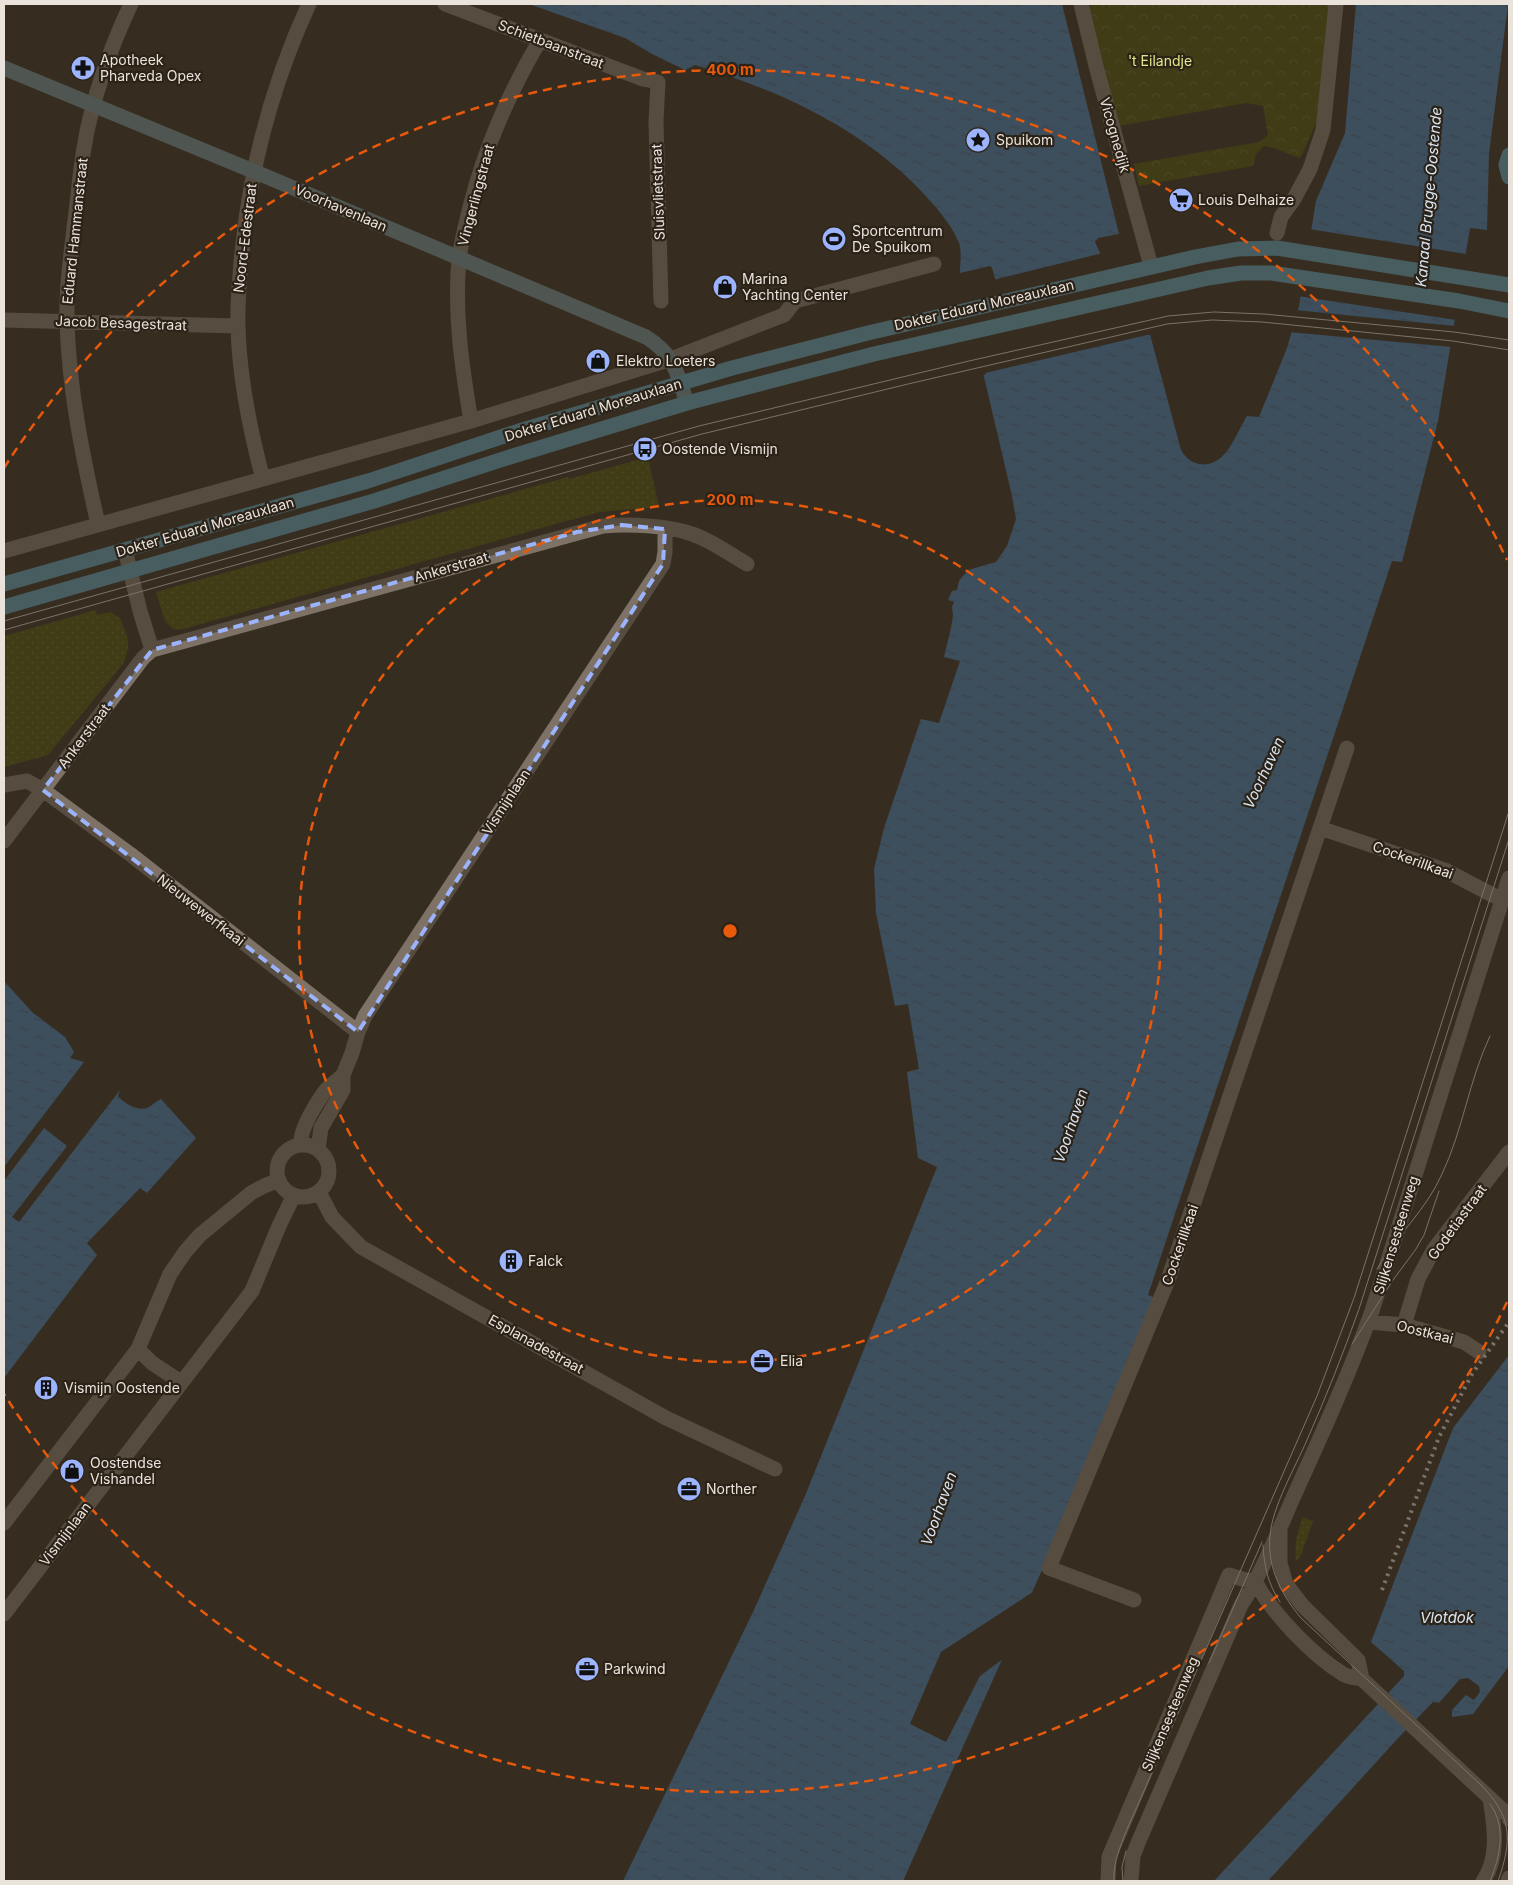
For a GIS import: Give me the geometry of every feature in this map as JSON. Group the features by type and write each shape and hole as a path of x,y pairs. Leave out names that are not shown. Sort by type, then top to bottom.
{"main road":[{"path":"1509,155 1506,165 1509,177"},
{"name":"Dokter Eduard Moreauxlaan","path":"4,584 368,481 528,428 803,349 1151,266 1222,252 1276,248 1509,285"},
{"name":"Dokter Eduard Moreauxlaan","path":"4,607 374,501 687,403 824,366 1226,275 1255,272 1271,273 1459,301 1509,311"}],"street":[{"name":"Eduard Hammanstraat","path":"98,524 84,463 76,413 67,321 69,270 83,156 94,105 131,4"},
{"name":"Noord-Edestraat","path":"263,479 250,428 238,326 239,278 253,171 278,79 309,4"},
{"name":"Schietbaanstraat","path":"445,4 644,79 658,82"},
{"name":"Vicognedijk","path":"1081,4 1096,70 1151,266"},
{"path":"1277,233 1281,217 1294,200 1310,169 1323,130 1336,4"},
{"name":"Vingerlingstraat","path":"471,421 462,369 458,313 459,258 479,172 497,123 518,79 540,40"},
{"name":"Voorhavenlaan","path":"4,68 646,337 660,346 672,359"},
{"name":"Sluisvlietstraat","path":"658,82 656,122 661,301"},
{"path":"687,403 672,359 784,315 795,301 934,264"},
{"name":"Jacob Besagestraat","path":"4,320 238,326"},
{"name":"Dokter Eduard Moreauxlaan","path":"4,551 471,421 672,359"},
{"name":"Ankerstraat","path":"4,841 143,658 152,650 603,526 622,525 693,534 747,564"},
{"name":"Vismijnlaan","path":"318,1149 321,1128 343,1090 343,1075 365,1016 663,564 665,529"},
{"path":"126,550 140,611 152,650"},
{"name":"Cockerillkaai","path":"1134,1600 1049,1568 1168,1280 1347,748"},
{"path":"4,785 27,780 43,790"},
{"name":"Nieuwewerfkaai","path":"43,790 130,854 358,1032"},
{"name":"Cockerillkaai","path":"1320,828 1444,870 1502,900"},
{"name":"Slijkensesteenweg","path":"1131,1881 1133,1856 1138,1843 1242,1604 1256,1582 1344,1387 1368,1322 1509,878"},
{"name":"Vismijnlaan","path":"301,1145 300,1137 326,1090 343,1075"},
{"path":"301,1145 318,1149 326,1158 329,1170 327,1182 319,1192 307,1196 294,1195 279,1180 279,1162 284,1153 301,1145"},
{"name":"Godetiastraat","path":"1404,1324 1418,1279 1434,1249 1509,1152"},
{"path":"4,1523 138,1349 170,1274 185,1252 200,1235 251,1193 279,1180"},
{"name":"Esplanadestraat","path":"319,1192 332,1217 361,1247 666,1418 776,1469"},
{"name":"Vismijnlaan","path":"4,1614 252,1291 294,1195"},
{"name":"Oostkaai","path":"1368,1322 1404,1324 1464,1342 1479,1352"},
{"path":"138,1349 152,1364 181,1382"},
{"path":"1281,1524 1280,1563 1286,1584 1302,1605 1358,1660 1362,1679"},
{"name":"Slijkensesteenweg","path":"1108,1881 1109,1857 1229,1575 1256,1582"},
{"path":"1256,1582 1265,1600 1310,1647 1344,1675 1362,1679 1470,1778 1508,1815 1509,1819"},
{"path":"1483,1881 1502,1836 1490,1798"}],"highlighted area":[{"path":"622,525 665,529 663,564 358,1032 43,790 152,650 577,532"}],"green space":[{"name":"'t Eilandje","path":"1100,4 1331,4 1319,116 1302,155 1299,158 1264,146 1256,154 1253,166 1139,186 1134,164 1259,142 1268,135 1263,106 1246,103 1119,126 1088,6"},
{"path":"648,457 659,507 600,512 180,630 173,629 165,621 156,592 568,477 569,479"},
{"path":"96,610 97,615 110,612 120,618 128,641 123,664 48,755 4,767 4,636"},
{"path":"1303,1517 1313,1521 1301,1555 1296,1561 1296,1539"}],"water":[{"path":"529,4 1062,4 1119,234 1098,238 1095,242 1100,253 1116,315 1144,312 1181,450 1193,462 1208,464 1216,461 1229,448 1247,416 1259,417 1287,348 1299,306 1316,201 1345,133 1356,4 1508,4 1489,154 1487,230 1470,228 1438,421 1402,562 1392,561 1148,1295 1158,1299 1042,1570 903,1881 623,1881 753,1612 805,1496 937,1167 918,1158 907,1072 919,1069 908,1004 895,1006 876,913 874,869 884,828 921,719 939,723 960,661 944,657 951,628 954,602 948,600 952,591 957,590 959,581 968,570 996,562 1007,546 1016,519 977,347 1005,340 995,278 990,266 960,273 960,246 952,229 942,215 897,168 845,130 816,113 757,86 695,65 685,70 625,38"},
{"path":"4,981 32,1012 65,1037 74,1052 70,1058 84,1062 4,1167"},
{"path":"120,1090 118,1096 127,1104 143,1109 161,1099 196,1138 147,1193 140,1188 87,1243 97,1255 4,1378 4,1181 44,1128 67,1146 12,1217 19,1222"},
{"name":"Vlotdok","path":"1509,1355 1509,1666 1473,1714 1452,1717 1452,1710 1466,1695 1474,1700 1480,1692 1479,1686 1468,1678 1460,1679 1439,1703 1433,1702 1268,1881 1214,1881 1404,1676 1404,1671 1371,1642 1453,1428"}],"pier":[{"path":"1309,229 1466,254 1456,320 1298,296"},
{"path":"1103,253 1117,313 1146,309 1153,335 982,375 975,347 1004,340 992,286 993,280"},
{"path":"1295,310 1455,326 1452,347 1289,332"},
{"path":"1036,1590 1007,1656 980,1676 946,1742 910,1724 941,1652"}],"tram line":[{"path":"4,621 699,426 969,361 1168,316 1214,312 1264,314 1454,332 1509,340"},
{"path":"4,630 702,434 1167,324 1212,320 1262,322 1453,341 1509,350"},
{"path":"1114,1881 1119,1849 1317,1396 1354,1298 1509,811"},
{"path":"1498,1881 1506,1853 1507,1829 1504,1818 1491,1796 1302,1619 1288,1601 1277,1581 1271,1559 1270,1536 1279,1500 1321,1408 1359,1309 1509,839"},
{"path":"1377,1269 1436,1187 1449,1157 1490,1036"},
{"path":"1352,1344 1424,1235 1439,1191"},
{"path":"1209,1663 1262,1542"},
{"path":"1263,1545 1267,1575 1280,1602"},
{"path":"1490,1804 1499,1822 1500,1832 1497,1862 1490,1881"},
{"path":"1123,1881 1122,1867 1126,1851"}],"railway":[{"path":"1382,1590 1439,1437 1472,1374 1509,1322"}],"place":[{"name":"Apotheek Pharveda Opex","path":"83,68"},
{"name":"Spuikom","path":"978,140"},
{"name":"Louis Delhaize","path":"1181,200"},
{"name":"Sportcentrum De Spuikom","path":"834,239"},
{"name":"Marina Yachting Center","path":"725,287"},
{"name":"Elektro Loeters","path":"598,361"},
{"name":"Oostende Vismijn","path":"645,449"},
{"name":"Falck","path":"511,1261"},
{"name":"Elia","path":"762,1361"},
{"name":"Vismijn Oostende","path":"46,1388"},
{"name":"Oostendse Vishandel","path":"72,1471"},
{"name":"Norther","path":"689,1489"},
{"name":"Parkwind","path":"587,1669"}],"water label":[{"name":"Kanaal Brugge-Oostende","path":"1429,197"},
{"name":"Voorhaven","path":"1264,773"},
{"name":"Voorhaven","path":"1071,1126"},
{"name":"Voorhaven","path":"939,1509"}]}
